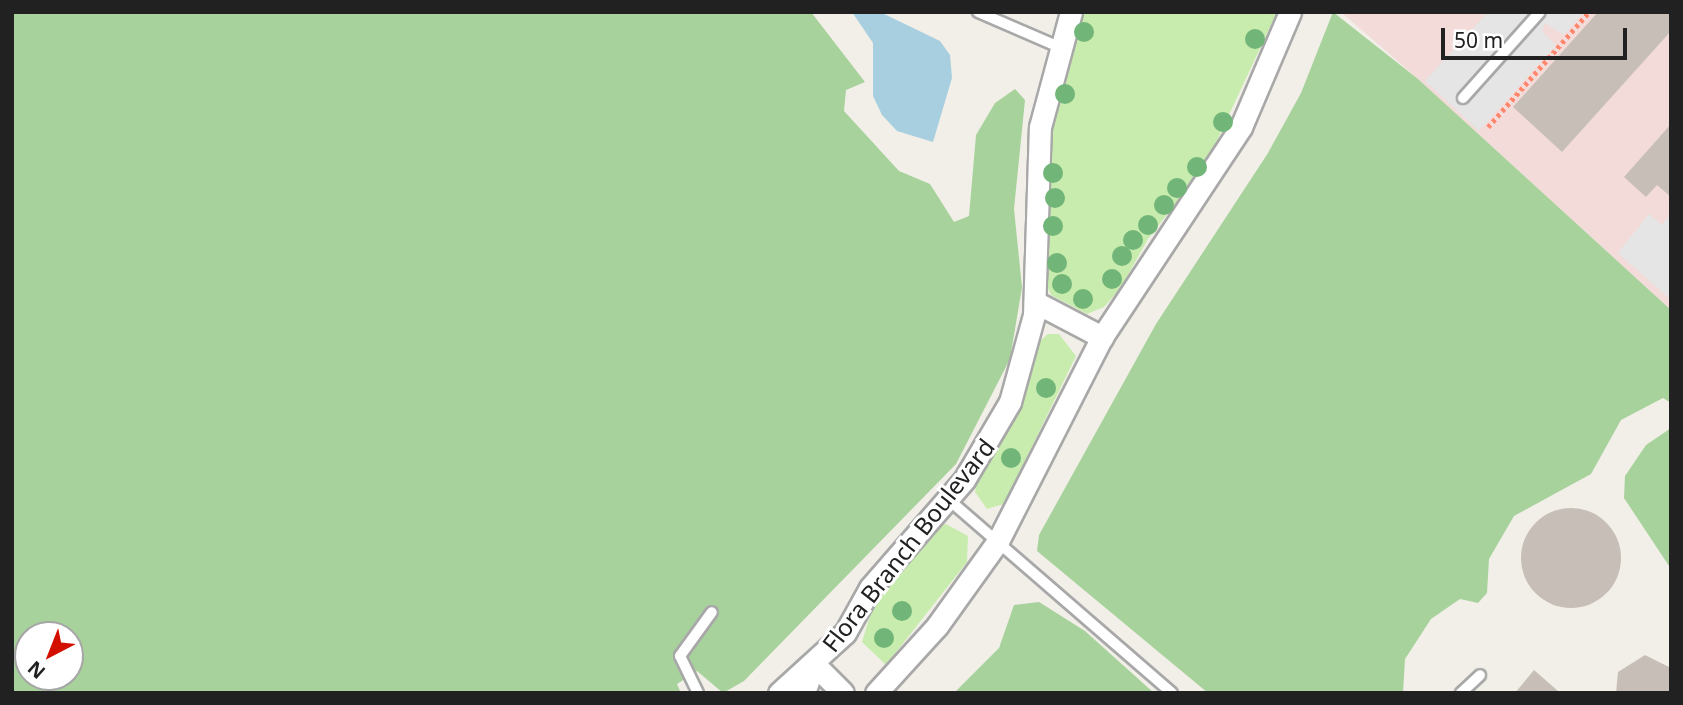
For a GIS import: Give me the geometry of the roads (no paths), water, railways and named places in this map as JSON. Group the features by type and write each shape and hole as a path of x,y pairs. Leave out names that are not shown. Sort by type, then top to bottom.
{"street":[{"name":"Flora Branch Boulevard","path":"779,693 814,664 948,499 1010,402 1035,302 1040,127 1059,47 1071,12"},
{"path":"876,693 937,626 998,541 1102,337 1241,127 1290,12"},
{"path":"1035,302 1102,337"},
{"path":"804,693 814,664 843,693"}],"lane":[{"path":"978,12 1059,47"},
{"path":"1463,98 1540,12"},
{"path":"948,499 1172,693"},
{"path":"698,693 680,656 712,612"},
{"path":"1461,693 1480,675"}],"water":[{"path":"852,12 880,12 940,41 950,55 952,78 933,142 897,131 882,115 873,96 873,43"}]}
